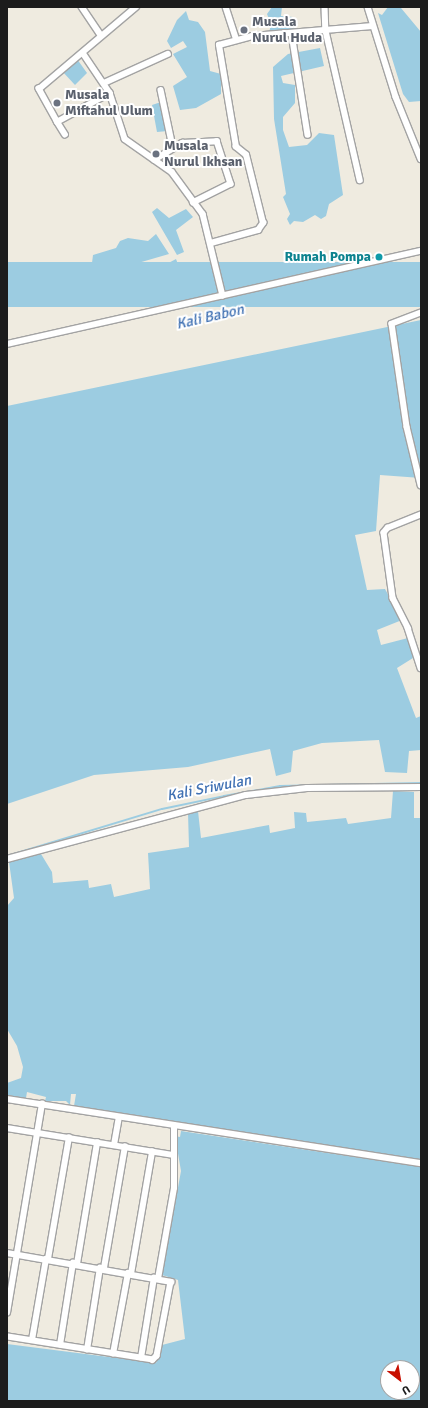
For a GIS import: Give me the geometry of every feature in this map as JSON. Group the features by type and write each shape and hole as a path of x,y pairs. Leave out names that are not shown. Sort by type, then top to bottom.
{"street":[{"path":"82,7 102,35"},
{"path":"226,7 236,38"},
{"path":"325,7 326,31 360,180"},
{"path":"368,7 373,26 421,159"},
{"path":"65,135 39,89 132,8"},
{"path":"211,243 263,225 246,155 236,147 219,48 222,43 236,38 373,26"},
{"path":"292,34 308,135"},
{"path":"83,52 110,92 125,139 175,174 193,203 204,217 223,296"},
{"path":"104,83 168,54"},
{"path":"161,90 173,147"},
{"path":"57,122 110,92"},
{"path":"154,160 173,147 216,140 231,184 193,203"},
{"path":"7,344 421,251"},
{"path":"421,313 392,324 407,427 421,485"},
{"path":"421,515 388,528 384,533 393,598 408,628 421,668"},
{"path":"7,859 246,795 307,788 421,787"},
{"path":"7,1099 421,1163"},
{"path":"7,1314 42,1104"},
{"path":"114,1145 119,1117"},
{"path":"141,1358 174,1188 174,1126"},
{"path":"7,1128 174,1155"},
{"path":"32,1340 69,1138"},
{"path":"60,1345 98,1142"},
{"path":"87,1350 125,1147"},
{"path":"114,1354 152,1152"},
{"path":"7,1253 102,1268 171,1282 157,1356 153,1360 7,1337"}],"water":[{"path":"272,7 282,7 281,16 293,17 294,32 269,33 271,24 267,14"},
{"path":"388,7 401,8 421,32 421,101 409,102 403,94 378,13 382,15"},
{"path":"186,11 189,20 198,22 205,32 210,71 221,74 221,94 196,108 180,110 173,86 187,77 173,54 187,47 183,41 171,48 167,41 177,20"},
{"path":"320,48 324,66 281,76 283,83 295,85 295,103 283,117 283,130 289,147 307,145 319,133 334,135 343,195 329,204 326,216 321,219 315,215 303,222 294,221 290,225 287,219 290,214 283,197 286,194 274,119 273,67 288,54"},
{"path":"77,59 87,73 75,85 62,71"},
{"path":"161,102 168,131 157,132 152,105"},
{"path":"157,208 169,218 186,209 193,217 176,230 184,252 177,255 152,212"},
{"path":"156,234 169,254 138,263 138,268 130,270 121,280 109,276 109,281 95,281 91,271 93,255 116,248 120,241 128,238 148,241"},
{"path":"176,259 187,287 174,287 156,295 146,275"},
{"path":"7,262 421,262 421,307 7,307"},
{"path":"421,320 421,478 380,475 376,531 355,535 367,590 385,589 402,620 377,630 381,645 408,638 413,658 397,668 416,718 421,716 421,750 409,751 407,773 385,772 379,740 322,743 293,751 291,772 276,776 270,749 188,767 94,775 7,804 7,406"},
{"path":"393,791 414,792 414,818 421,818 421,1160 74,1106 76,1094 71,1094 70,1105 66,1101 45,1101 46,1097 27,1092 26,1098 7,1095 7,1083 21,1078 23,1067 17,1046 7,1029 7,906 14,898 9,862 41,854 52,872 53,883 88,880 89,888 111,884 114,897 150,889 148,853 189,847 188,813 198,811 201,838 269,825 270,833 295,828 294,812 306,813 307,822 346,818 348,824 391,818"},
{"path":"181,1131 421,1167 421,1401 7,1401 7,1344 156,1363 162,1345 185,1339 178,1280 162,1275 181,1171 175,1136 180,1137"}],"waterway":[{"name":"Kali Sriwulan","path":"7,856 162,809 280,786 421,783"}],"place":[{"name":"Musala Nurul Huda","path":"244,30"},
{"name":"Musala Miftahul Ulum","path":"57,103"},
{"name":"Musala Nurul Ikhsan","path":"156,154"},
{"name":"Rumah Pompa","path":"379,257"}],"water label":[{"name":"Kali Babon","path":"210,317"}]}
